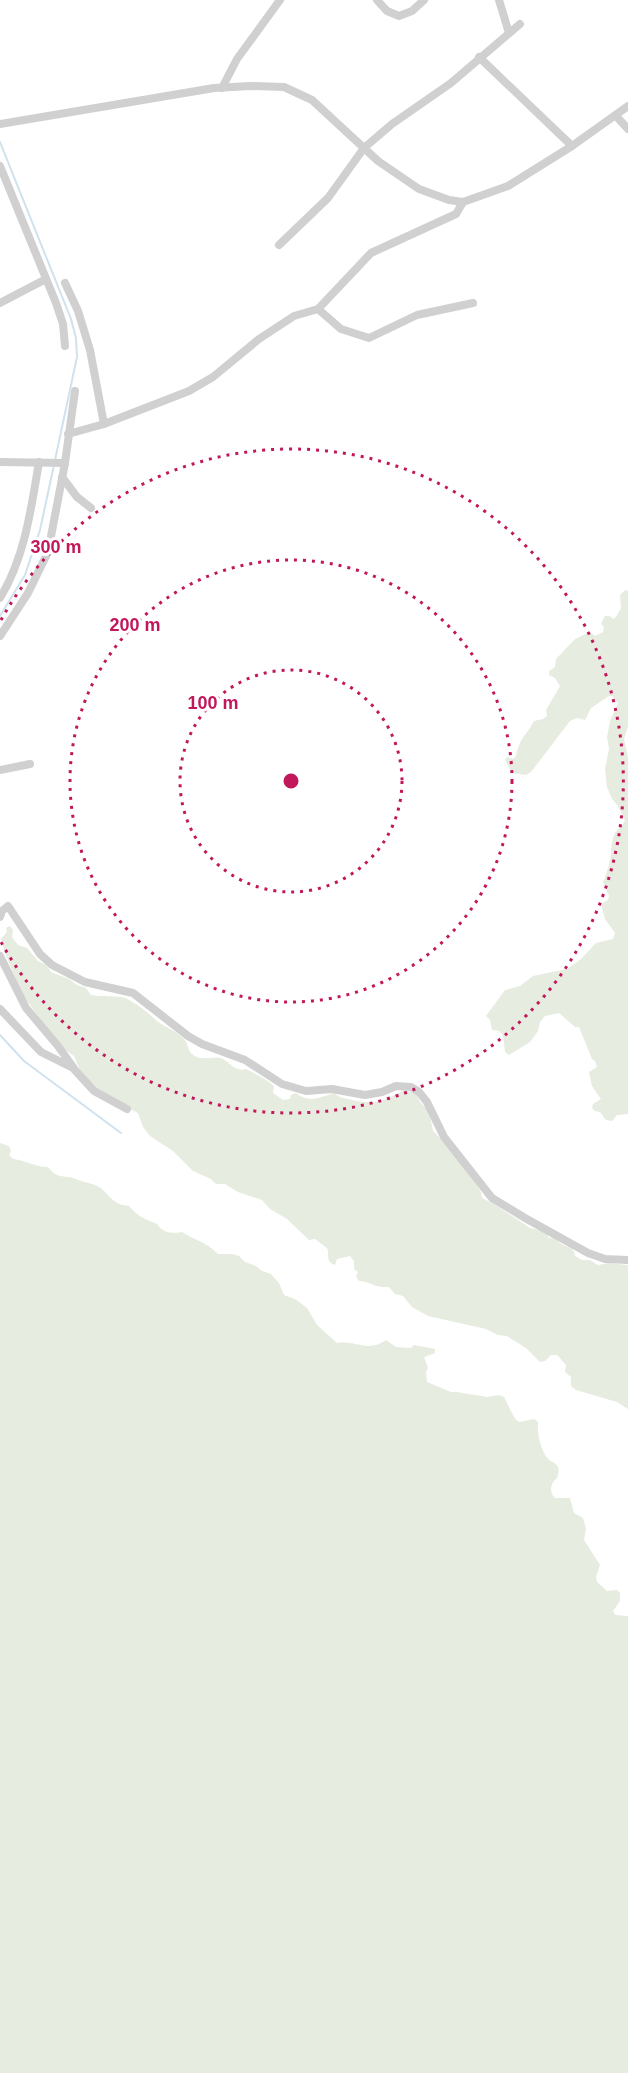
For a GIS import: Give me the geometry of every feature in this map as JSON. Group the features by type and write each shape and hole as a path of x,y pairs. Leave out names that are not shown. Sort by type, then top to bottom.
{"street":[{"path":"222,88 237,59 280,0"},
{"path":"376,0 387,11 399,16 412,11 424,0"},
{"path":"499,0 509,33"},
{"path":"279,245 328,198 364,148 392,124 451,83 520,24"},
{"path":"479,57 572,146"},
{"path":"0,124 222,88 269,86 300,92 312,100 378,161 419,189 449,200 463,202 508,186 616,117 628,106"},
{"path":"616,117 628,129"},
{"path":"0,166 63,324 65,346"},
{"path":"68,434 104,424 189,391 213,377 259,339 294,316 318,309 371,254 456,214 463,202"},
{"path":"0,303 46,279"},
{"path":"65,283 78,311 90,350 104,424"},
{"path":"318,309 341,329 369,338 417,315 473,303"},
{"path":"0,636 28,593 48,552 65,463 75,391"},
{"path":"0,462 65,463"},
{"path":"0,598 19,556 29,520 39,462"},
{"path":"62,477 77,497 91,508"},
{"path":"0,770 30,764"},
{"path":"0,917 2,911 9,906 40,954 62,972 85,982 133,993 188,1036 202,1044 245,1060 282,1084 306,1091 332,1089 365,1095 382,1092 396,1086 411,1087 419,1092 427,1102 444,1137 492,1198 588,1252 605,1259 628,1260"},
{"path":"0,956 26,1008 73,1068 94,1091 127,1109"},
{"path":"0,1010 41,1052 73,1068"}],"shaded area":[{"path":"625,590 628,591 628,726 624,739 628,757 628,1114 617,1115 612,1121 606,1120 600,1112 592,1108 593,1104 601,1099 592,1086 589,1072 597,1067 579,1027 575,1027 559,1013 545,1016 530,1042 509,1055 505,1052 503,1035 499,1031 492,1030 490,1020 486,1016 505,990 520,986 533,976 567,969 580,960 596,943 613,939 615,933 605,919 601,904 608,900 609,896 603,882 611,856 613,838 625,821 607,787 605,769 609,749 607,737 610,721 618,703 612,696 609,696 591,708 585,720 577,718 570,721 531,772 526,775 512,773 505,760 507,757 513,759 516,756 521,741 534,721 547,716 546,710 560,686 555,678 549,675 549,671 555,667 556,659 575,639 590,632 595,636 603,632 604,627 601,624 605,616 614,619 616,617 621,609 620,595"},
{"path":"10,926 13,930 12,937 18,945 27,948 51,972 86,988 91,995 120,997 131,1001 181,1036 196,1057 216,1057 236,1068 246,1069 274,1086 273,1093 283,1100 290,1099 291,1095 296,1093 310,1099 334,1093 344,1098 371,1102 389,1098 404,1090 416,1094 429,1111 433,1131 460,1158 481,1192 482,1198 530,1228 546,1232 549,1238 554,1237 559,1243 572,1249 575,1256 582,1260 590,1260 598,1265 609,1263 628,1265 628,1409 617,1402 576,1390 571,1386 571,1377 565,1372 566,1365 557,1355 551,1355 545,1361 540,1362 526,1348 507,1336 428,1316 412,1307 403,1296 395,1294 389,1287 359,1281 356,1276 358,1272 354,1269 354,1261 350,1256 337,1259 335,1265 329,1260 327,1248 315,1239 309,1240 262,1200 238,1192 225,1184 216,1184 211,1179 193,1171 173,1151 150,1136 143,1127 138,1113 97,1092 81,1073 74,1056 58,1045 21,992 4,950 1,939 7,932 6,928"},
{"path":"0,1143 9,1146 11,1151 9,1155 13,1159 48,1167 57,1175 98,1186 116,1202 129,1206 138,1215 157,1224 165,1231 182,1232 218,1254 239,1256 245,1262 271,1274 279,1283 284,1295 295,1299 307,1308 317,1325 337,1343 373,1346 386,1340 396,1347 411,1348 414,1345 435,1349 435,1353 424,1357 428,1368 427,1382 451,1392 487,1397 499,1395 504,1397 516,1420 520,1422 534,1419 538,1422 538,1435 543,1451 558,1468 557,1478 552,1485 552,1493 555,1498 570,1498 574,1513 583,1518 586,1529 584,1540 600,1565 596,1577 597,1582 607,1591 617,1590 620,1593 620,1601 613,1611 615,1615 628,1616 628,2073 0,2073"}],"waterway":[{"path":"0,142 71,319 76,338 77,357 55,460"},
{"path":"0,616 25,575 40,530 54,465"},
{"path":"0,1035 24,1061 121,1133"}]}
